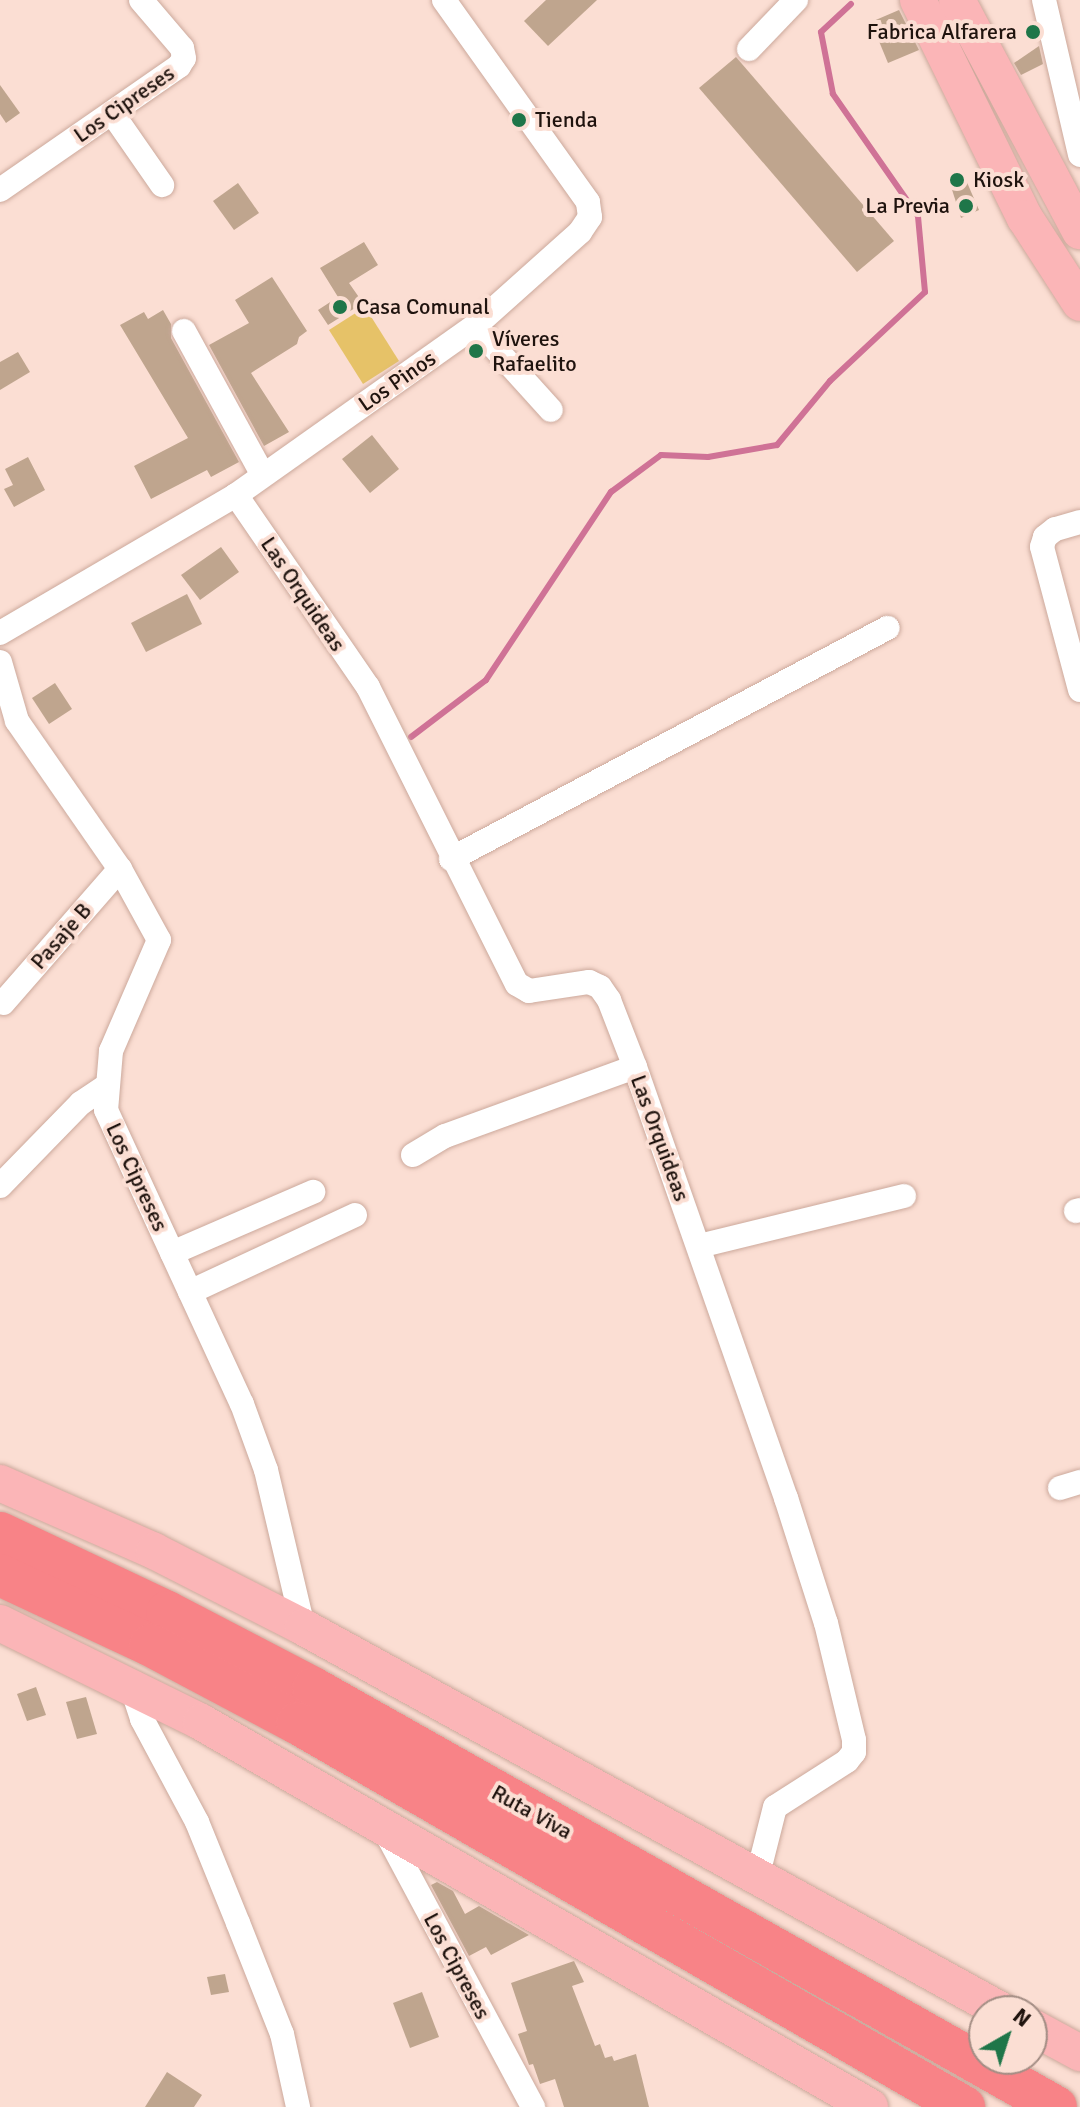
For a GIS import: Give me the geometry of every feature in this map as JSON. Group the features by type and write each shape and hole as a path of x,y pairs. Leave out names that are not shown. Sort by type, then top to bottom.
{"highway":[{"name":"Ruta Viva","path":"0,1533 167,1612 313,1688 1056,2107"},
{"name":"Ruta Viva","path":"0,1575 150,1645 297,1723 964,2107"}],"main road":[{"path":"918,0 1025,218 1080,303"},
{"path":"957,0 1080,231"},
{"path":"0,1483 154,1551 303,1627 973,1995"},
{"path":"0,1623 201,1722 852,2102"},
{"path":"1048,2036 1080,2053"}],"street":[{"name":"Los Cipreses","path":"0,190 179,66 184,58 182,48 141,0"},
{"name":"Los Pinos","path":"0,633 236,495 475,326 580,232 590,217 588,202 444,0"},
{"path":"749,49 796,0"},
{"path":"1044,0 1080,155"},
{"path":"112,113 162,185"},
{"path":"475,326 551,410"},
{"path":"184,331 263,475"},
{"name":"Las Orquideas","path":"236,495 368,687 451,859 517,984 529,991 589,982 600,987 609,1000 635,1067 749,1384 826,1623 854,1740 854,1752 847,1761 775,1807 757,1878"},
{"path":"1080,522 1055,529 1045,537 1042,547 1080,690"},
{"path":"451,859 888,628"},
{"name":"Los Cipreses","path":"0,662 8,726 120,869 159,940 111,1051 106,1110 242,1404 266,1470 303,1627"},
{"name":"Pasaje B","path":"3,1003 120,869"},
{"path":"413,1155 445,1136 635,1067"},
{"path":"0,1186 81,1103 108,1085"},
{"path":"172,1253 313,1192"},
{"path":"699,1246 904,1196"},
{"path":"190,1292 355,1215"},
{"path":"132,1688 142,1719 197,1822 282,2034 298,2107"},
{"name":"Los Cipreses","path":"382,1825 533,2107"}],"shaded area":[{"path":"365,307 399,361 363,384 329,330"}],"building":[{"path":"546,0 597,0 548,46 524,21"},
{"path":"899,10 919,50 888,63 871,22"},
{"path":"1039,46 1043,64 1021,75 1014,63"},
{"path":"736,57 894,241 857,272 699,88"},
{"path":"0,85 20,113 6,123 0,114"},
{"path":"962,171 979,210 961,218 948,177"},
{"path":"238,183 259,213 234,230 213,201"},
{"path":"364,242 378,265 349,283 363,303 328,325 318,310 338,297 320,268"},
{"path":"272,277 307,331 299,337 297,344 251,373 289,432 264,446 209,345 249,323 235,300"},
{"path":"163,310 171,324 171,338 239,462 211,477 207,470 151,499 134,466 188,438 120,325 144,312 148,319"},
{"path":"18,352 30,372 0,390 0,362"},
{"path":"372,435 399,469 370,493 342,459"},
{"path":"28,457 45,490 14,507 4,489 13,485 5,469"},
{"path":"221,547 239,572 200,600 181,575"},
{"path":"187,594 202,624 146,652 131,623"},
{"path":"55,683 72,709 49,724 32,698"},
{"path":"36,1687 46,1715 27,1721 17,1694"},
{"path":"86,1697 97,1734 77,1739 66,1702"},
{"path":"437,1882 453,1891 465,1914 479,1906 529,1935 491,1955 486,1947 469,1956 431,1885"},
{"path":"574,1961 584,1982 572,1986 595,2046 600,2044 605,2058 612,2056 614,2061 636,2054 649,2107 564,2107 555,2079 540,2084 533,2064 529,2065 518,2034 527,2031 511,1983"},
{"path":"225,1974 229,1992 211,1995 207,1977"},
{"path":"422,1992 439,2037 410,2048 393,2003"},
{"path":"167,2072 202,2095 194,2107 145,2107"}],"waterway":[{"path":"411,737 486,680 611,492 661,455 708,457 777,445 830,381 925,292 918,216 833,94 821,32 851,4"}],"place":[{"name":"Fabrica Alfarera","path":"1033,32"},
{"name":"Tienda","path":"519,120"},
{"name":"Kiosk","path":"957,180"},
{"name":"La Previa","path":"966,206"},
{"name":"Casa Comunal","path":"340,307"},
{"name":"Víveres Rafaelito","path":"476,351"}]}
